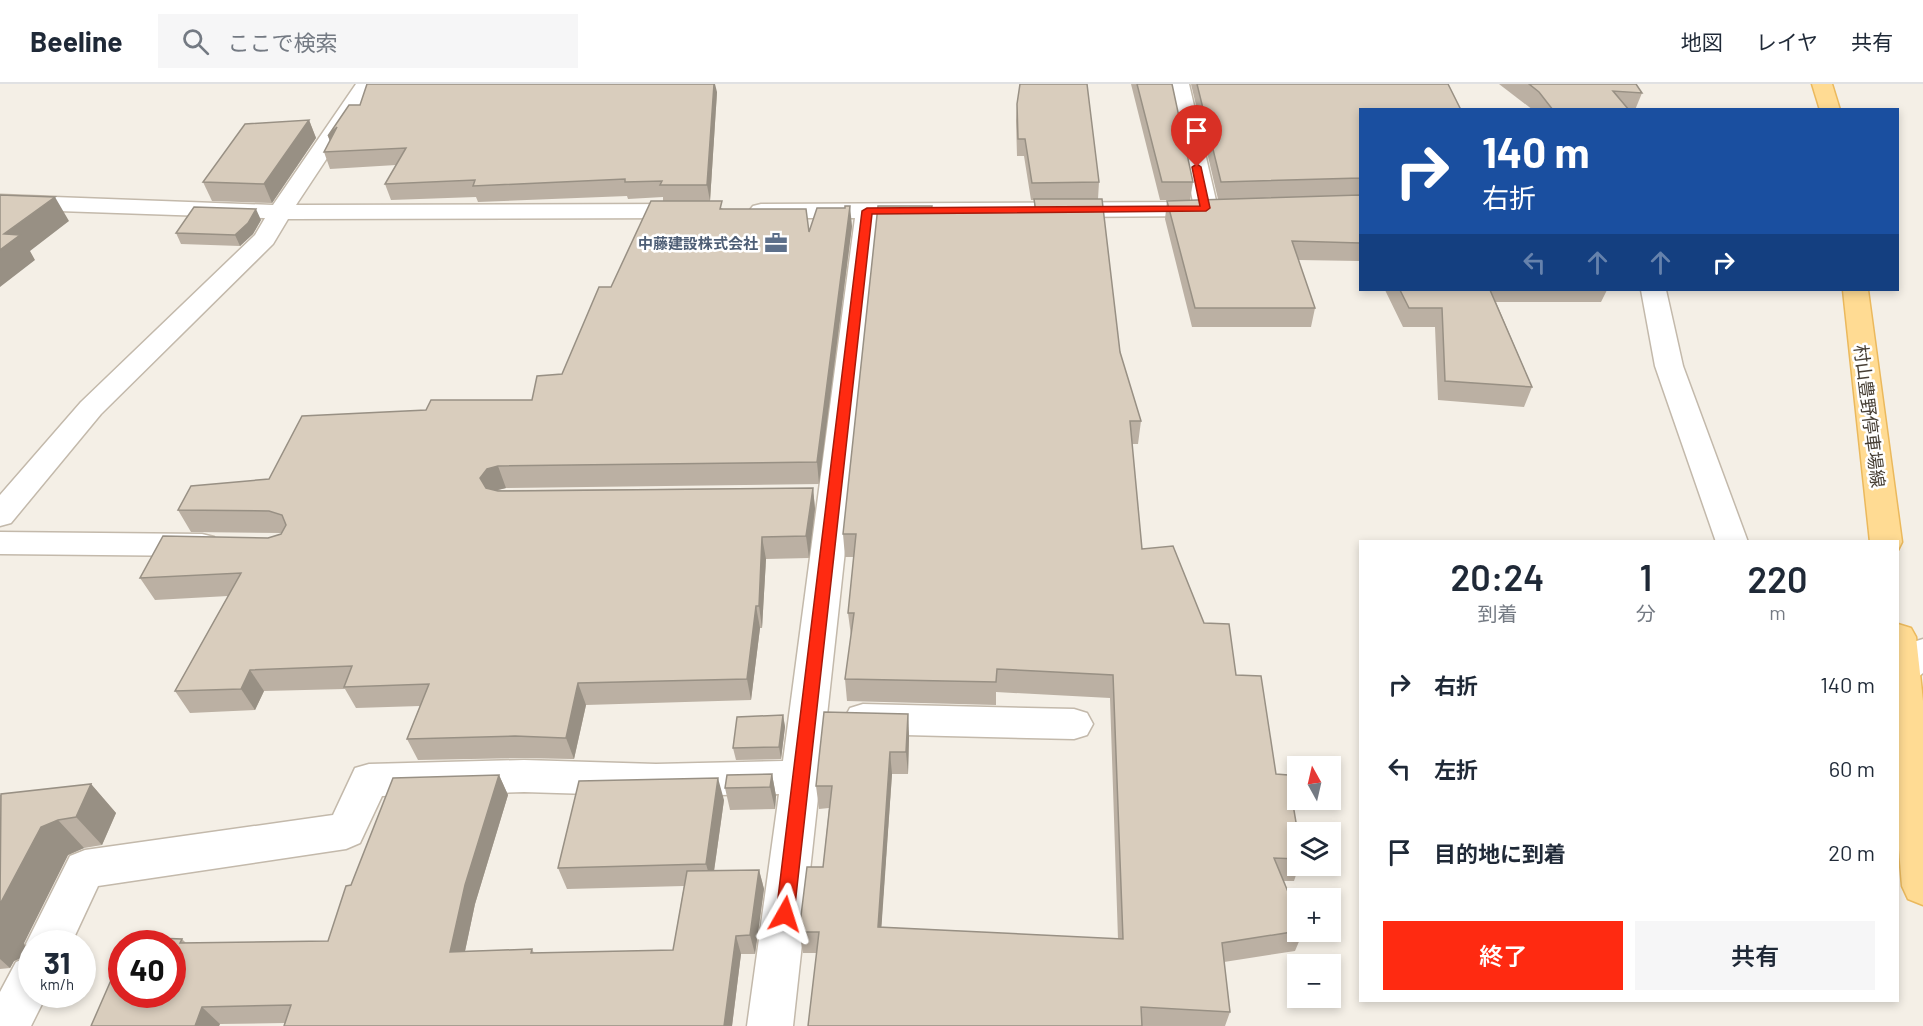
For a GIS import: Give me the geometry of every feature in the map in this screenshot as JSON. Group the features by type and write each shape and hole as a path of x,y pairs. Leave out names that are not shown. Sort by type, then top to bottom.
{"main road":[{"path":"1822,84 1829,108"},
{"name":"村山豊野停車場線","path":"1855,291 1886,540"},
{"path":"1905,657 1923,886"}],"street":[{"path":"0,516 91,408 265,238 295,186 366,84"},
{"path":"737,211 1216,208 1179,84"},
{"path":"0,202 281,212 713,211"},
{"path":"770,1026 808,717 823,496 867,211"},
{"path":"1653,291 1669,366 1731,540"},
{"path":"0,543 237,546"},
{"path":"808,717 1074,724"},
{"path":"55,930 86,869 346,831 369,780 524,776 656,780 800,777"},
{"path":"7,1026 18,1004"}],"building":[{"path":"367,84 714,84 707,185 660,185 662,181 625,182 625,179 473,186 475,180 385,184 406,148 324,152 337,127 328,136 349,105 360,105"},
{"path":"1020,84 1087,84 1099,182 1032,183 1025,139 1018,139 1017,104"},
{"path":"1137,84 1172,84 1193,182 1162,182"},
{"path":"1197,84 1448,84 1460,108 1359,108 1359,178 1221,182"},
{"path":"1529,84 1636,84 1642,93 1613,91 1627,108 1551,108 1539,92"},
{"path":"309,120 264,184 203,182 245,124"},
{"path":"0,195 55,197 4,234 20,235 0,250"},
{"path":"1359,195 1359,243 1292,241 1315,308 1195,308 1167,201"},
{"path":"1034,199 1102,199 1120,352 1141,421 1130,421 1142,549 1173,546 1204,623 1229,624 1236,675 1261,676 1276,774 1287,775 1287,810 1294,810 1296,822 1287,822 1287,859 1274,858 1287,889 1287,933 1222,943 1230,1012 1141,1007 1142,1026 808,1026 819,932 799,932 807,867 823,867 832,786 816,786 824,712 908,714 906,752 890,752 878,927 1123,939 1113,675 997,669 996,682 845,679 854,613 848,613 856,534 843,534 878,206 932,206 931,213 1036,212"},
{"path":"651,201 722,201 720,209 806,209 809,232 817,208 850,206 817,462 498,466 487,469 480,478 486,488 498,491 813,488 806,536 762,537 759,606 756,606 747,679 578,683 566,738 515,736 407,739 429,684 344,687 352,666 250,670 241,689 175,691 241,573 140,578 163,536 268,538 281,534 286,525 282,515 269,511 178,510 191,486 269,479 302,416 426,410 431,400 532,400 537,376 562,374 599,287 611,287"},
{"path":"194,207 256,209 248,223 235,235 176,233"},
{"path":"1400,291 1490,291 1532,387 1445,381 1442,308 1409,308"},
{"path":"783,715 779,747 733,748 737,717"},
{"path":"772,774 770,787 725,788 727,775"},
{"path":"499,775 465,885 450,952 532,949 531,953 673,950 687,871 759,870 750,935 736,936 724,1026 284,1026 291,1005 202,1007 195,1026 91,1026 108,987 108,1008 186,1008 186,943 328,941 346,886 351,885 393,778"},
{"path":"718,778 706,864 558,868 579,781"},
{"path":"91,784 76,817 58,820 41,827 0,904 1,794"}],"place":[{"name":"中藤建設株式会社","path":"776,243"}],"route":[{"path":"785,914 867,211 1206,208 1197,167"}]}
